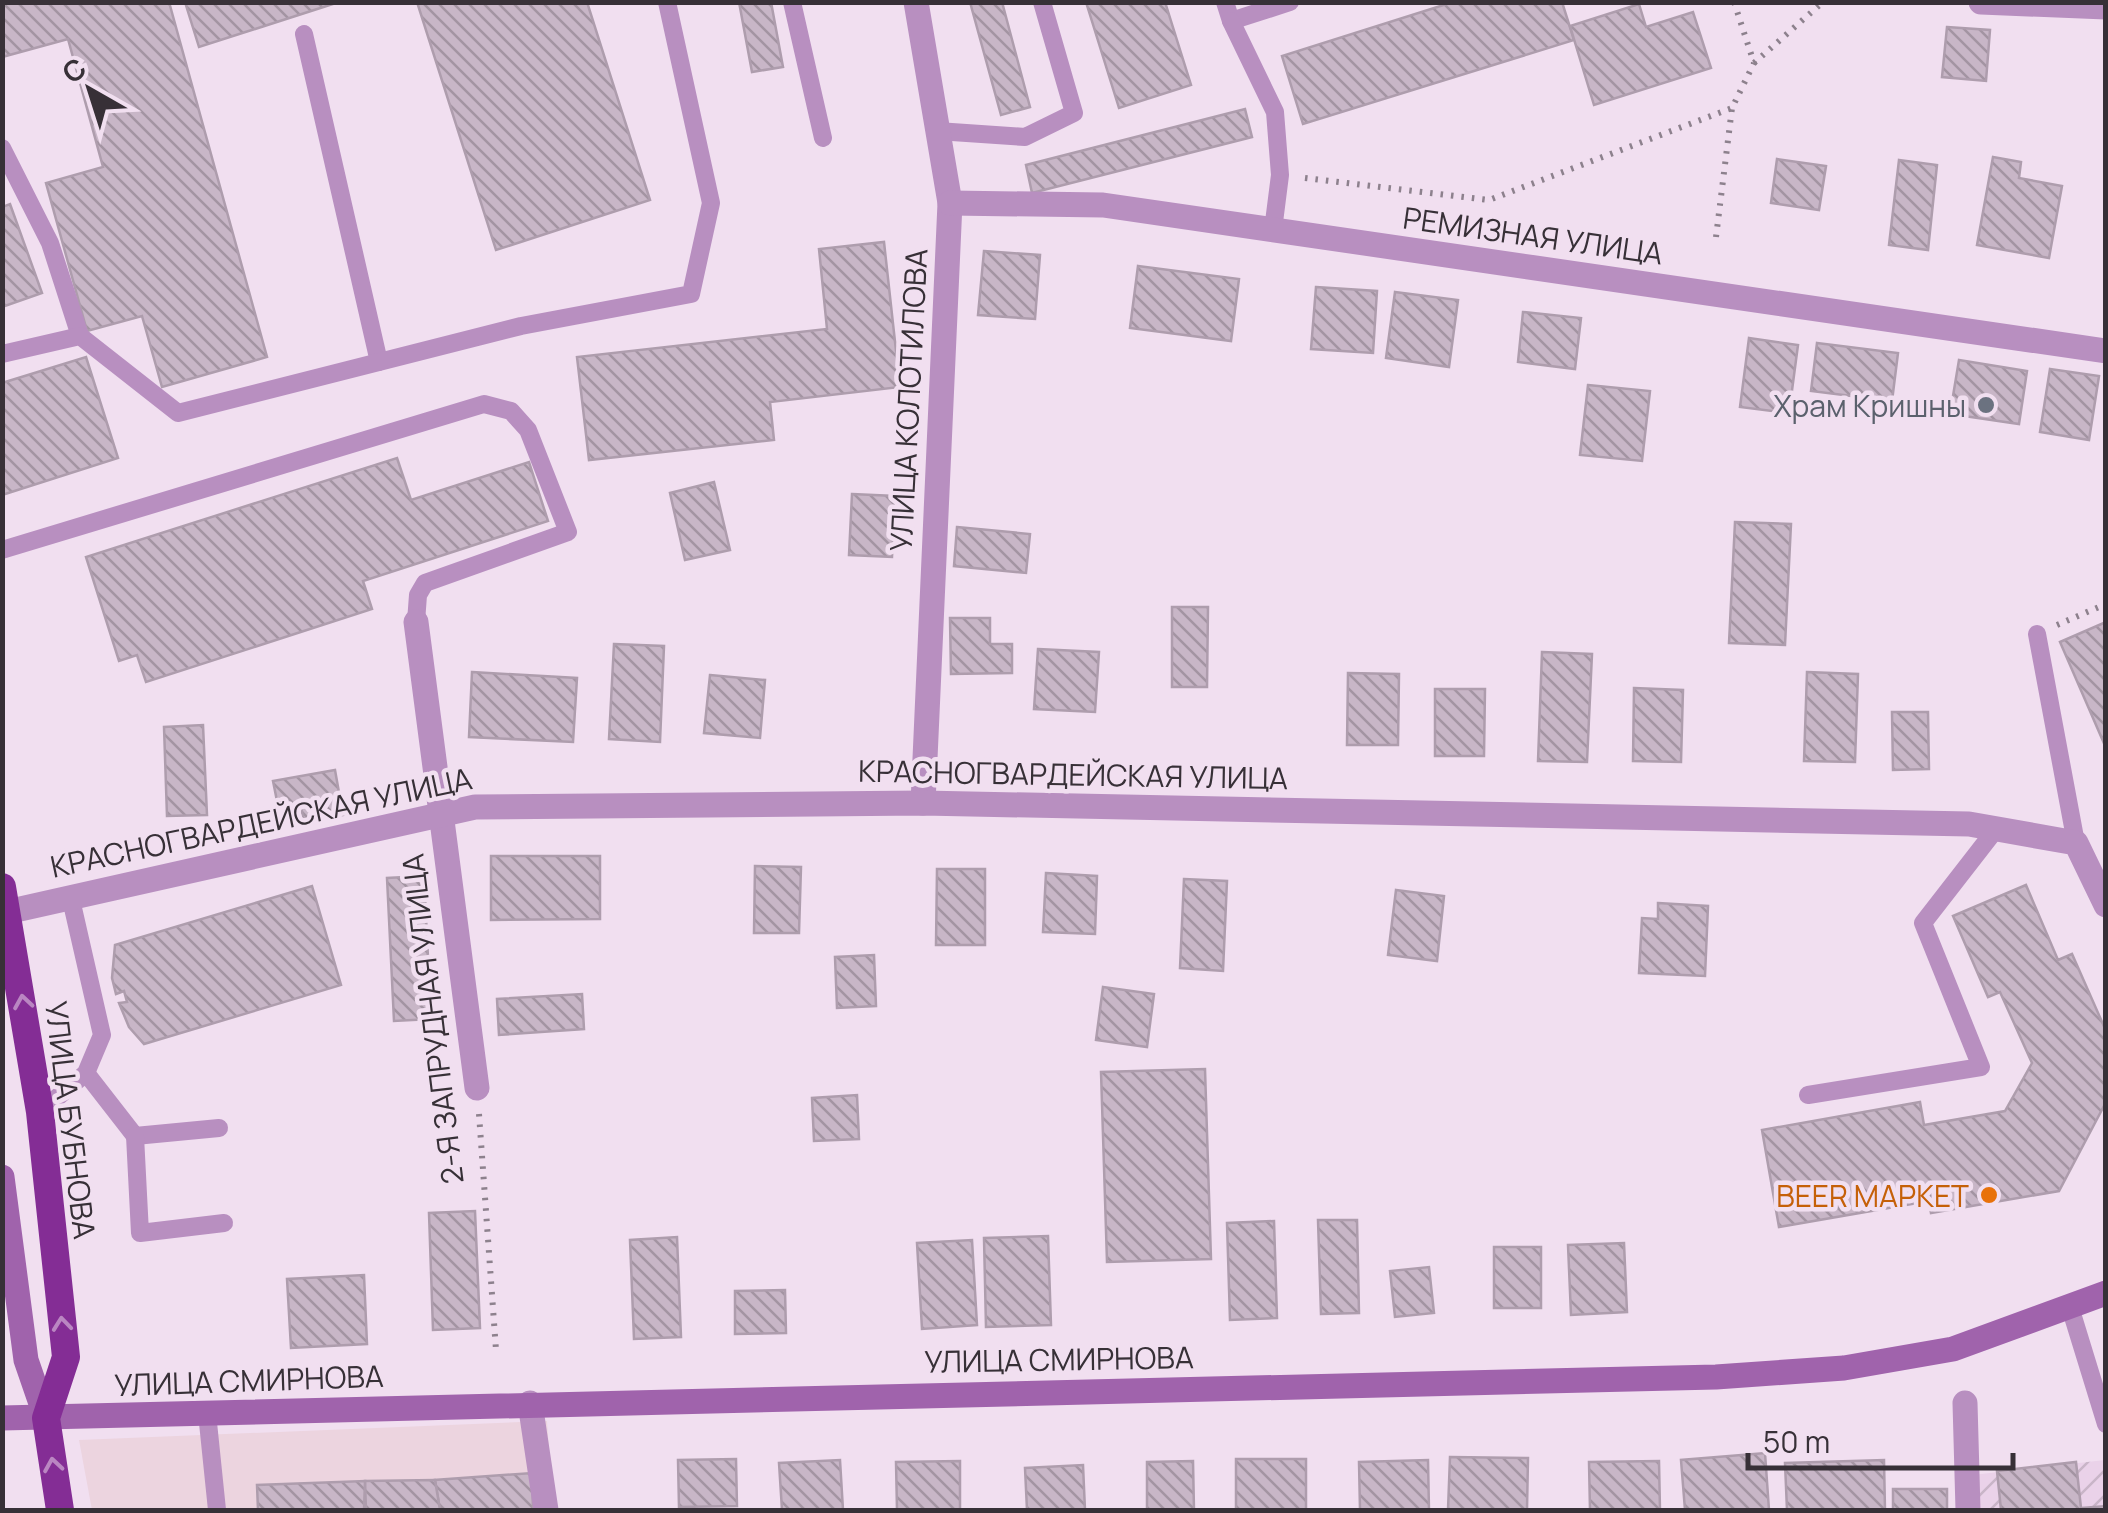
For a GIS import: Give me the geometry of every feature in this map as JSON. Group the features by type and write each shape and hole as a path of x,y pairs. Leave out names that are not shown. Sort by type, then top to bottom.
{"highway":[{"name":"УЛИЦА БУБНОВА","path":"5,904 40,1112 66,1357 46,1418 60,1510"}],"main road":[{"name":"УЛИЦА БУБНОВА","path":"2,1177 26,1360 46,1418"},
{"name":"УЛИЦА СМИРНОВА","path":"2,1418 1716,1376 1844,1368 1953,1349 2106,1293"}],"street":[{"name":"УЛИЦА КОЛОТИЛОВА","path":"916,2 950,204 922,803"},
{"path":"1981,2 2106,7"},
{"name":"РЕМИЗНАЯ УЛИЦА","path":"950,204 1103,205 2106,351"},
{"name":"2-Я ЗАПРУДНАЯ УЛИЦА","path":"416,622 477,1088"},
{"name":"КРАСНОГВАРДЕЙСКАЯ УЛИЦА","path":"5,904 70,895 475,807 922,803 1930,823 1996,828 2076,842"},
{"path":"2076,842 2106,905"},
{"path":"1965,1403 1968,1510"},
{"path":"530,1404 546,1510"}],"lane":[{"path":"2,148 50,243 80,336 178,414 521,326 691,294 711,202 667,2"},
{"path":"792,2 823,138"},
{"path":"938,130 1025,137 1074,113 1042,2"},
{"path":"1273,230 1280,174 1275,112 1228,12 1290,2"},
{"path":"304,34 379,362"},
{"path":"2,354 80,336"},
{"path":"2,550 484,404 511,411 528,430 568,532 425,583 418,595 416,622"},
{"path":"2038,634 2076,842"},
{"path":"1808,1095 1981,1067 1923,923 1996,828"},
{"path":"40,1112 86,1073 102,1034 70,895"},
{"path":"86,1073 135,1136 140,1233 224,1223"},
{"path":"135,1136 220,1128"},
{"path":"2070,1307 2106,1424"},
{"path":"207,1414 217,1510"}],"path":[{"path":"1734,2 1754,62"},
{"path":"1716,237 1732,108 1754,62 1823,2"},
{"path":"1280,174 1489,200 1732,108"},
{"path":"2038,634 2106,604"},
{"name":"2-Я ЗАПРУДНАЯ УЛИЦА","path":"477,1088 496,1350"}],"shaded area":[{"path":"547,1421 553,1510 92,1510 79,1440"},
{"path":"2105,1460 2105,1510 1972,1510 1972,1475"}],"building":[{"path":"2,2 169,2 267,357 162,387 142,316 87,331 46,183 103,167 68,39 2,57"},
{"path":"185,2 339,2 199,47"},
{"path":"417,2 587,2 650,200 496,250"},
{"path":"739,2 771,2 783,67 752,72"},
{"path":"970,2 1002,2 1030,107 1001,115"},
{"path":"1086,2 1165,2 1191,85 1119,108"},
{"path":"1453,2 1562,2 1574,40 1303,124 1282,56"},
{"path":"1639,4 1646,27 1693,12 1711,68 1594,105 1570,26"},
{"path":"1947,27 1990,30 1986,81 1942,77"},
{"path":"1245,109 1252,137 1032,193 1026,165"},
{"path":"1993,157 2021,162 2019,178 2062,186 2049,258 1977,245"},
{"path":"1777,159 1826,166 1819,210 1771,203"},
{"path":"1899,160 1937,165 1928,250 1889,245"},
{"path":"10,204 42,293 2,307 2,207"},
{"path":"884,242 900,387 770,402 774,440 589,460 577,357 827,329 819,249"},
{"path":"984,251 1040,255 1035,319 978,315"},
{"path":"1138,266 1239,279 1231,341 1130,328"},
{"path":"1316,287 1377,291 1373,353 1311,349"},
{"path":"1395,292 1458,300 1449,367 1386,358"},
{"path":"1523,312 1581,318 1575,369 1518,362"},
{"path":"1749,338 1798,345 1789,413 1740,407"},
{"path":"1817,343 1898,353 1892,401 1811,391"},
{"path":"86,357 118,458 2,495 2,383"},
{"path":"1959,360 2027,371 2019,424 1950,414"},
{"path":"2050,369 2099,376 2089,440 2040,432"},
{"path":"1588,385 1650,391 1642,461 1580,455"},
{"path":"397,458 411,500 529,462 548,521 363,581 372,609 146,682 137,655 119,661 86,557"},
{"path":"714,482 730,550 685,560 670,493"},
{"path":"852,494 895,496 892,557 849,555"},
{"path":"1735,522 1791,524 1785,645 1729,643"},
{"path":"957,527 1030,534 1026,573 954,566"},
{"path":"1172,607 1208,607 1207,687 1172,687"},
{"path":"950,618 990,618 990,644 1012,644 1012,673 951,674"},
{"path":"2106,622 2106,748 2060,642"},
{"path":"614,644 664,646 660,742 609,739"},
{"path":"1038,649 1099,652 1095,712 1034,709"},
{"path":"1542,652 1592,654 1587,762 1538,761"},
{"path":"472,672 577,678 573,742 469,737"},
{"path":"1807,672 1858,674 1855,762 1804,761"},
{"path":"1348,673 1399,674 1398,745 1347,745"},
{"path":"710,675 765,680 760,738 704,733"},
{"path":"1634,688 1683,690 1681,762 1633,761"},
{"path":"1435,689 1485,689 1484,756 1435,756"},
{"path":"1892,712 1928,712 1929,769 1893,770"},
{"path":"203,725 207,815 167,816 164,727"},
{"path":"335,770 343,815 304,821 301,807 279,811 273,781"},
{"path":"491,856 600,856 600,919 491,920"},
{"path":"755,866 801,867 799,933 754,933"},
{"path":"937,869 985,869 985,945 936,945"},
{"path":"1046,873 1097,876 1095,934 1043,932"},
{"path":"424,876 431,1019 394,1021 387,878"},
{"path":"1184,879 1227,881 1223,971 1180,968"},
{"path":"2026,885 2058,960 2072,954 2106,1031 2106,1102 2059,1191 1931,1213 1929,1201 1779,1227 1762,1130 1920,1102 1924,1125 2005,1111 2032,1063 2000,992 1988,997 1953,916"},
{"path":"312,886 341,985 144,1044 129,1027 119,1003 127,1002 124,991 116,994 112,978 115,945"},
{"path":"1396,890 1444,896 1437,961 1388,955"},
{"path":"1658,903 1708,906 1705,976 1639,973 1642,918 1658,919"},
{"path":"874,955 876,1006 837,1008 835,957"},
{"path":"1103,987 1154,994 1147,1047 1096,1040"},
{"path":"582,994 584,1029 499,1035 497,999"},
{"path":"1205,1069 1211,1259 1107,1262 1101,1072"},
{"path":"857,1095 859,1139 814,1141 812,1098"},
{"path":"475,1211 480,1328 433,1330 429,1213"},
{"path":"1318,1220 1357,1220 1359,1313 1321,1314"},
{"path":"1274,1221 1277,1318 1230,1320 1227,1223"},
{"path":"1048,1236 1051,1325 986,1327 984,1238"},
{"path":"677,1237 681,1337 634,1339 630,1240"},
{"path":"972,1240 977,1325 922,1329 917,1243"},
{"path":"1624,1243 1627,1312 1571,1315 1568,1245"},
{"path":"1494,1247 1541,1247 1541,1308 1494,1308"},
{"path":"1429,1267 1434,1313 1395,1317 1390,1271"},
{"path":"364,1275 367,1344 291,1348 287,1279"},
{"path":"785,1290 786,1333 735,1334 735,1291"},
{"path":"1765,1453 1769,1510 1685,1510 1681,1460"},
{"path":"1450,1457 1528,1458 1527,1510 1448,1510"},
{"path":"736,1459 737,1506 679,1507 678,1460"},
{"path":"1236,1459 1306,1459 1306,1510 1236,1510"},
{"path":"840,1460 843,1510 782,1510 779,1463"},
{"path":"1428,1460 1429,1510 1360,1510 1359,1462"},
{"path":"1884,1460 1885,1510 1787,1510 1785,1463"},
{"path":"960,1461 960,1510 897,1510 896,1462"},
{"path":"1193,1461 1194,1510 1147,1510 1147,1462"},
{"path":"1659,1461 1660,1510 1590,1510 1589,1462"},
{"path":"2076,1462 2081,1508 2106,1506 2106,1510 2001,1510 1997,1471"},
{"path":"1083,1465 1085,1510 1027,1510 1025,1468"},
{"path":"532,1473 533,1510 440,1510 435,1480"},
{"path":"435,1480 440,1510 366,1510 365,1481"},
{"path":"365,1481 364,1510 258,1510 257,1485"},
{"path":"1893,1489 1947,1489 1947,1510 1893,1510"}],"place":[{"name":"Храм Кришны","path":"1986,405"},
{"name":"BEER МАРКЕТ","path":"1989,1195"}]}
